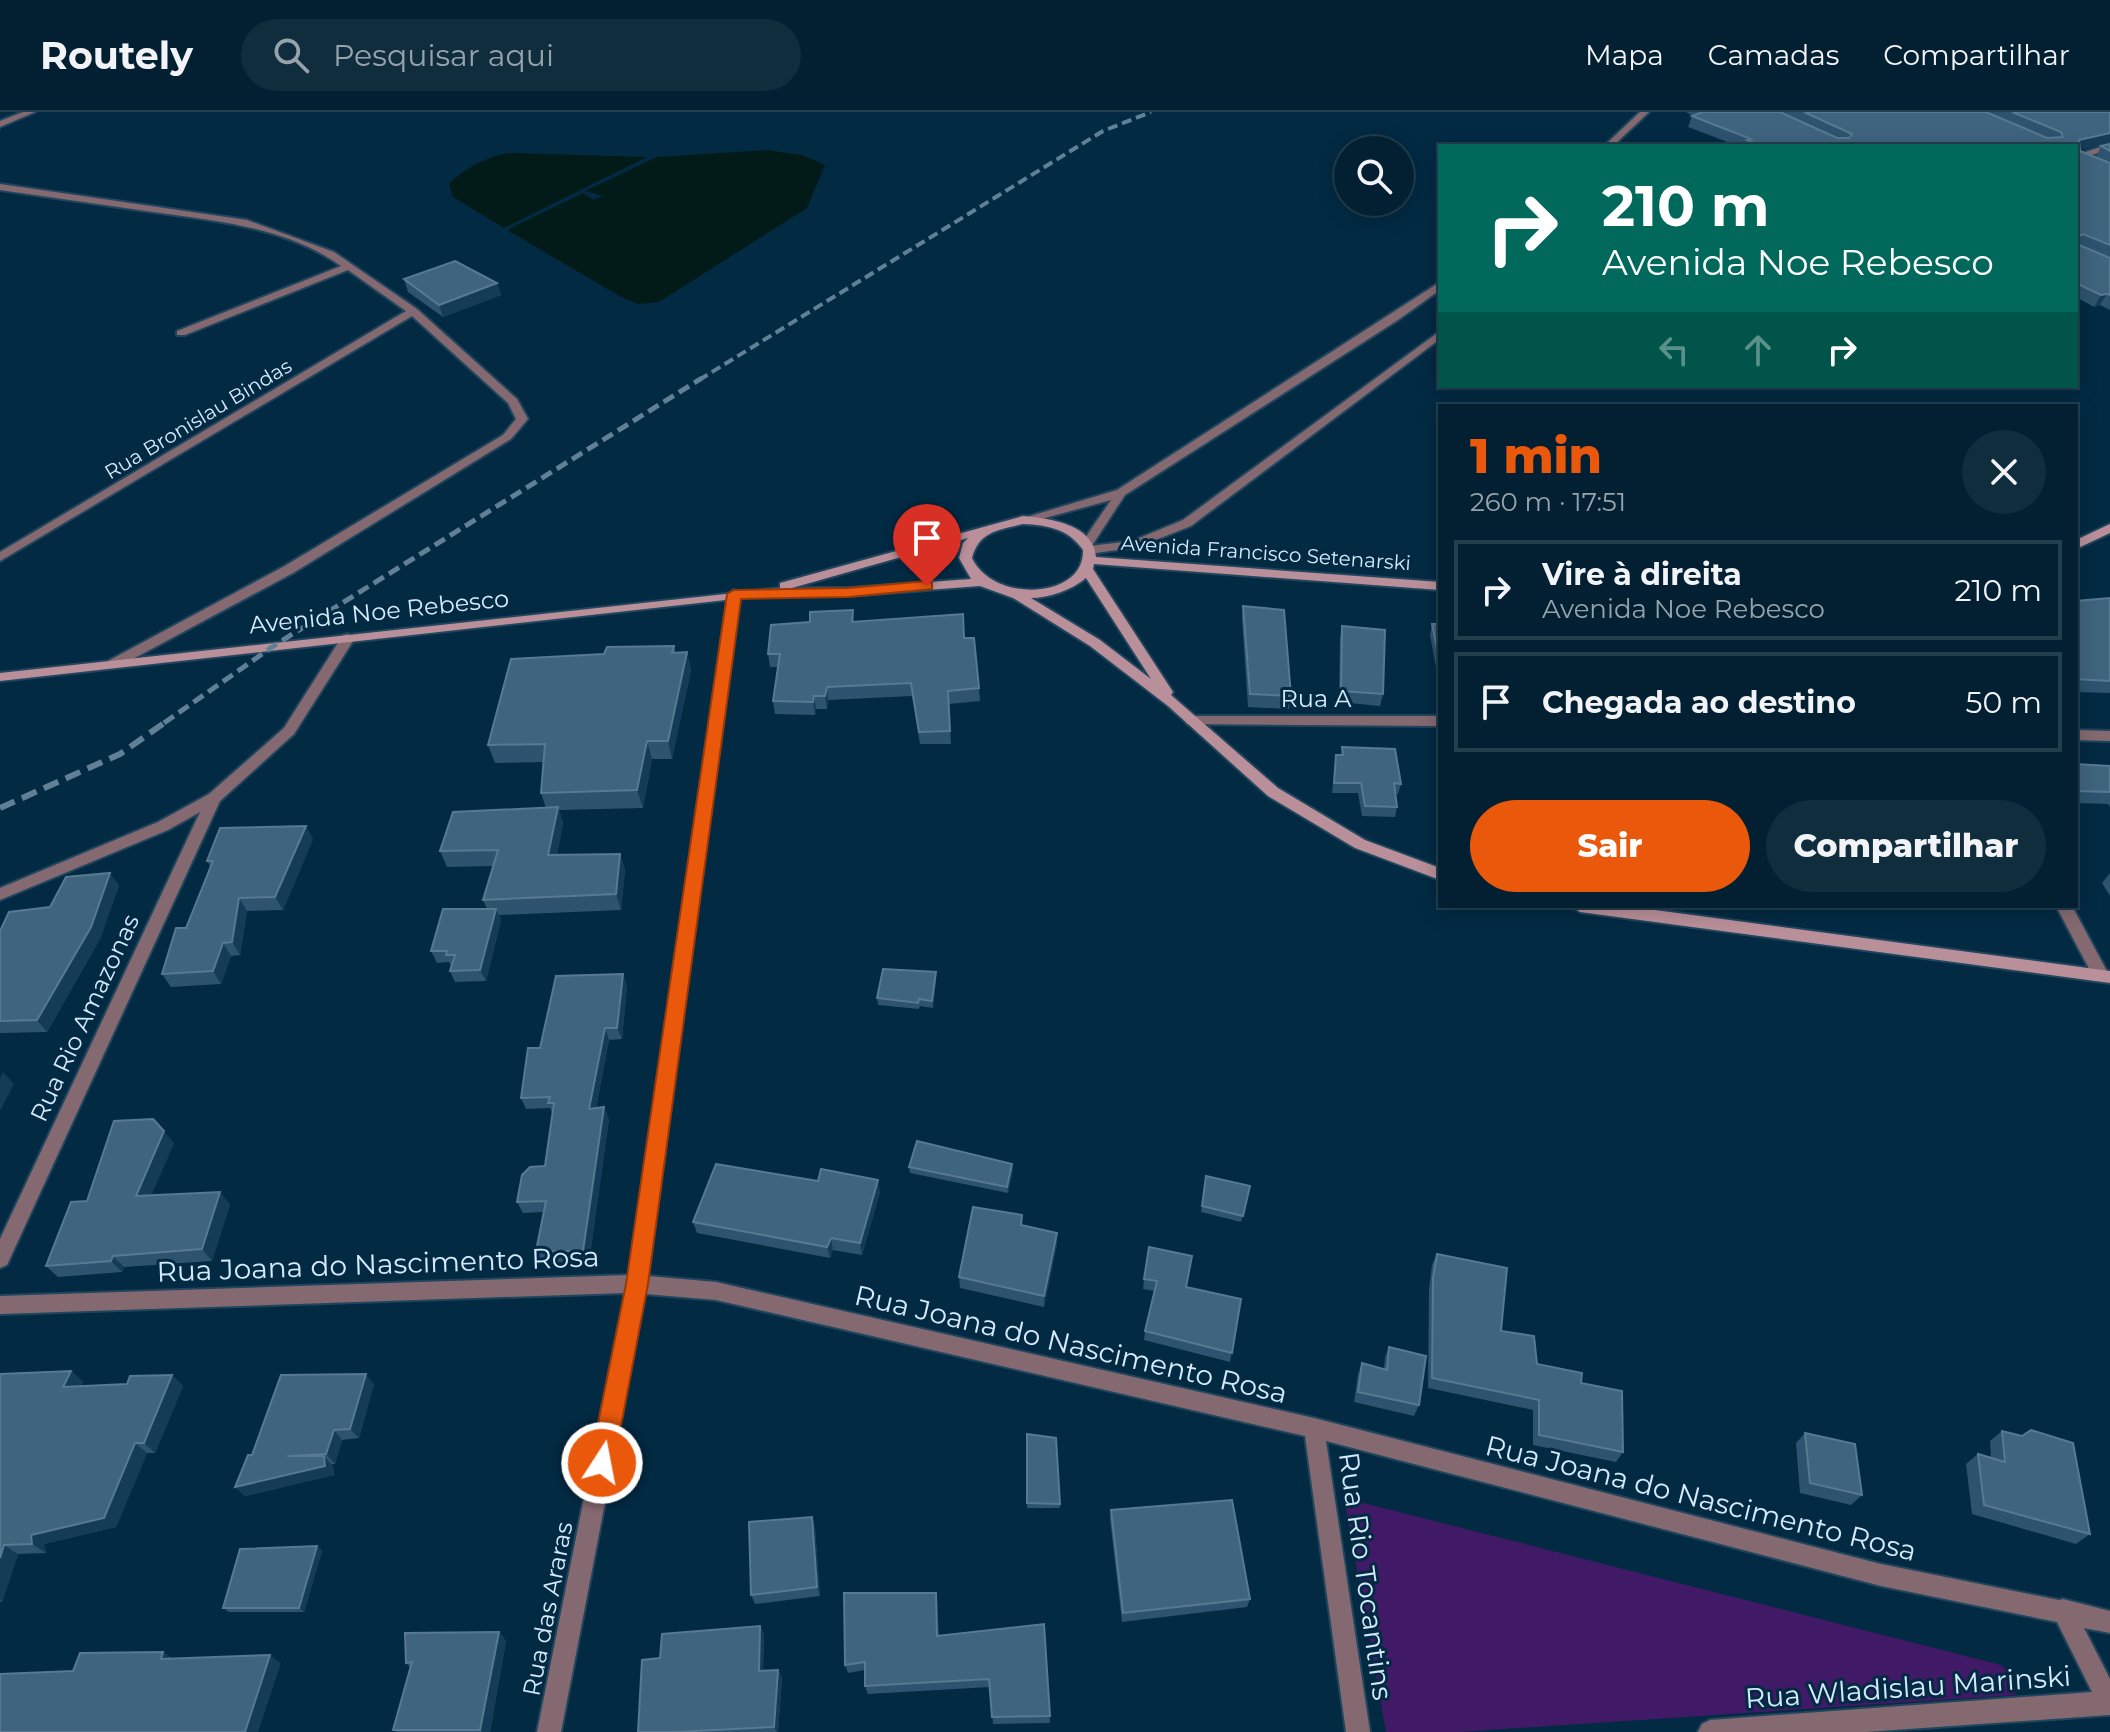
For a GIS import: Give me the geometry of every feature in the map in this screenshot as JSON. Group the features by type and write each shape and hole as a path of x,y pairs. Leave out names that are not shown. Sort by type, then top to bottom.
{"main road":[{"path":"1173,703 1077,534 1062,526 1023,520 987,528 966,548 964,560 969,572 979,582 1016,594 1095,643 1173,703 1273,792 1360,844 1438,873"},
{"name":"Avenida Noe Rebesco","path":"762,592 987,528"},
{"path":"2078,544 2110,528"},
{"path":"1016,594 1059,590 1075,581 1088,556"},
{"name":"Avenida Francisco Setenarski","path":"1088,556 1438,586"},
{"name":"Avenida Noe Rebesco","path":"0,677 734,594 848,592 979,582"},
{"path":"1597,908 2105,976"}],"street":[{"path":"0,124 31,112"},
{"path":"1610,144 1645,112"},
{"path":"2078,157 2110,147"},
{"path":"2078,157 2100,165"},
{"path":"0,187 247,223 301,241 349,266 413,311 513,401 522,419 507,437 288,570 113,664"},
{"path":"181,333 349,266"},
{"path":"1023,520 1121,493 1394,318 1438,286"},
{"name":"Rua Bronislau Bindas","path":"0,557 413,311"},
{"path":"1088,556 1134,544 1187,523 1438,335"},
{"path":"1088,556 1121,493"},
{"name":"Rua das Araras","path":"549,1732 637,1284 734,594"},
{"path":"0,894 163,826 214,798 289,731 348,638"},
{"name":"Rua A","path":"1192,721 1438,721"},
{"path":"2078,735 2110,736"},
{"name":"Rua Rio Amazonas","path":"0,1259 214,798"},
{"path":"2065,908 2105,976"},
{"name":"Rua Joana do Nascimento Rosa","path":"0,1305 637,1284 716,1291 1314,1428 1881,1575 2110,1622"},
{"name":"Rua Rio Tocantins","path":"1314,1428 1358,1732"},
{"path":"2063,1610 2110,1702"},
{"name":"Rua Wladislau Marinski","path":"1710,1732 2110,1702"}],"shaded area":[{"path":"767,150 802,155 825,165 807,208 659,302 638,304 621,297 507,230 583,193 593,200 603,196 585,191 657,157"},
{"path":"509,153 647,157 504,228 453,197 449,184 476,164"},
{"path":"1344,1498 2001,1665 2018,1684 2015,1695 1460,1732 1386,1732"}],"building":[{"path":"1703,112 1780,112 1837,138 1849,138 1852,134 1804,112 1986,112 2047,138 2063,137 2061,132 2012,112 2110,112 2110,133 2079,140 2080,151 2110,163 2110,245 2083,234 2079,236 2079,245 2110,258 2110,295 2101,295 2078,284 2078,144 1755,144 1747,140 1751,139 1692,116"},
{"path":"455,261 497,283 439,305 404,279"},
{"path":"2110,598 2110,681 2078,679 2078,601"},
{"path":"1243,606 1284,610 1291,696 1250,694"},
{"path":"853,610 852,622 963,614 964,638 974,638 979,688 948,691 950,731 919,732 911,683 827,687 825,696 814,696 813,702 773,701 780,654 768,654 771,625 810,622 810,612"},
{"path":"1432,624 1438,624 1438,653"},
{"path":"1342,626 1385,630 1383,694 1341,691"},
{"path":"674,646 672,653 687,652 668,741 647,741 637,790 541,793 545,744 488,745 511,659 604,654 607,647"},
{"path":"1342,747 1395,749 1401,784 1394,783 1397,807 1365,806 1361,783 1334,783 1336,755 1343,755"},
{"path":"2078,764 2110,766 2110,792 2078,791"},
{"path":"558,807 548,855 620,854 616,894 483,900 498,850 440,851 453,812"},
{"path":"306,826 275,897 239,898 232,942 223,943 213,971 162,974 176,928 186,928 213,861 207,861 220,828"},
{"path":"110,873 91,927 37,1020 0,1021 0,931 9,912 50,907 66,877"},
{"path":"443,909 496,909 480,970 450,971 455,955 446,955 447,951 431,951"},
{"path":"883,969 936,972 932,1001 919,999 918,1003 877,998"},
{"path":"623,974 617,1028 605,1028 589,1109 604,1107 583,1251 536,1251 546,1201 517,1202 522,1175 530,1167 545,1166 554,1103 548,1103 550,1097 521,1098 528,1048 540,1048 556,976"},
{"path":"153,1119 164,1131 136,1196 220,1192 202,1249 113,1256 111,1261 46,1266 71,1202 87,1201 114,1121"},
{"path":"917,1141 1012,1164 1007,1187 909,1167"},
{"path":"716,1164 818,1181 821,1169 878,1180 860,1243 831,1238 827,1247 693,1222"},
{"path":"1206,1176 1250,1186 1243,1216 1202,1206"},
{"path":"973,1207 1022,1215 1021,1225 1057,1233 1044,1296 959,1277"},
{"path":"1149,1247 1192,1256 1186,1287 1241,1299 1232,1353 1145,1331 1157,1281 1144,1279"},
{"path":"1437,1254 1507,1268 1501,1331 1534,1336 1537,1364 1582,1373 1581,1383 1622,1391 1623,1452 1539,1435 1539,1400 1432,1378 1433,1278"},
{"path":"1389,1347 1426,1356 1419,1405 1358,1392 1362,1363 1387,1370"},
{"path":"71,1371 63,1387 127,1384 130,1376 172,1375 144,1443 135,1443 104,1518 31,1535 32,1544 4,1545 0,1558 0,1374"},
{"path":"366,1374 350,1429 334,1430 326,1454 287,1456 324,1456 325,1466 235,1487 248,1455 252,1455 281,1375"},
{"path":"2031,1430 2073,1443 2090,1534 1984,1505 1978,1454 2005,1462 2002,1431 2022,1436"},
{"path":"1805,1433 1855,1444 1862,1495 1810,1483"},
{"path":"1027,1434 1056,1438 1060,1504 1027,1503"},
{"path":"1232,1500 1250,1599 1123,1613 1111,1510"},
{"path":"812,1517 817,1587 751,1595 749,1522"},
{"path":"317,1546 299,1608 223,1608 240,1549"},
{"path":"844,1593 936,1593 937,1636 1044,1624 1050,1716 992,1717 989,1679 865,1686 865,1662 845,1665"},
{"path":"760,1626 759,1671 778,1670 774,1727 638,1732 642,1660 660,1658 662,1634"},
{"path":"499,1632 480,1730 393,1730 412,1662 406,1663 405,1633"},
{"path":"163,1652 161,1659 270,1655 245,1732 0,1732 0,1674 73,1671 80,1653"}],"railway":[{"path":"699,380 1103,131 1151,112"},
{"path":"164,723 275,645 702,378"},
{"path":"0,808 120,754 167,721"}],"route":[{"path":"602,1463 637,1284 734,594 848,592 927,586"}]}
